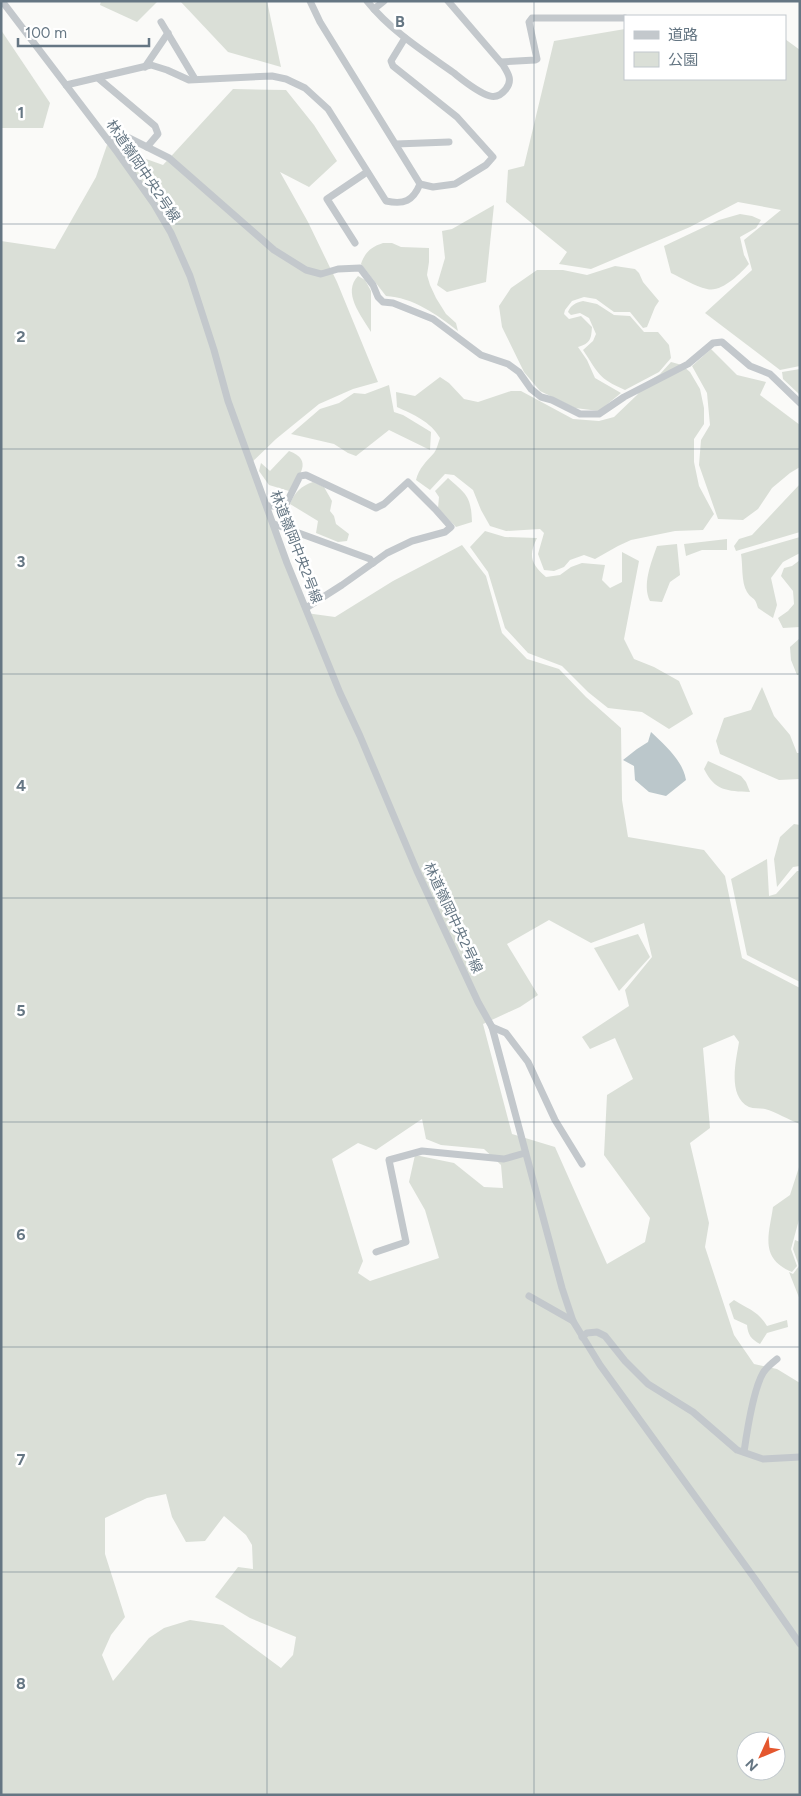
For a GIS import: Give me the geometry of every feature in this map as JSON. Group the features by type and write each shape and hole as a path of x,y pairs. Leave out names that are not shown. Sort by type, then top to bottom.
{"street":[{"name":"林道嶺岡中央2号線","path":"2,1 108,140 171,233 190,276 228,401 340,694 360,736 417,871 478,1002 492,1027"},
{"path":"310,1 320,22 420,184 433,187 455,184 486,165 493,157 457,117 393,66 391,61 405,38"},
{"path":"368,1 380,17 405,38 462,80 489,96 496,97 503,93 509,84 510,76 501,62 448,1"},
{"path":"374,9 384,1"},
{"path":"501,62 534,60 537,58 529,22 532,18 624,18"},
{"path":"161,22 195,79"},
{"path":"145,66 168,33"},
{"path":"66,85 151,65 189,80 272,76 286,79 305,88 328,108 386,201 398,204 407,201 416,193 420,184"},
{"path":"98,78 155,126 158,134 147,147"},
{"path":"108,140 127,137 169,158 274,250 306,270 320,274 338,269 360,268 383,302 393,303 433,319 482,356 508,364 519,372 531,389 542,397 580,414 598,414 624,396 688,364 713,343 722,342 750,366 770,374 800,403"},
{"path":"396,144 449,142"},
{"path":"355,243 327,199 367,172"},
{"path":"267,506 285,506 300,476 306,474 376,508 384,504 408,482 450,527 445,532 412,541 387,553 306,608"},
{"path":"274,524 370,559 373,563"},
{"path":"492,1027 562,1288 574,1321 582,1337 800,1644"},
{"path":"492,1027 506,1033 528,1062 555,1120 582,1164"},
{"path":"376,1252 406,1242 389,1160 422,1151 504,1159 526,1153"},
{"path":"529,1296 574,1321"},
{"path":"582,1337 587,1333 597,1332 605,1336 625,1361 648,1384 693,1412 737,1450 763,1459 800,1457"},
{"path":"744,1452 752,1409 763,1371 777,1359"}],"green space":[{"path":"101,1 158,1 137,22 100,5"},
{"path":"180,1 267,1 281,67 228,52"},
{"path":"624,29 624,80 786,80 786,40 800,50 800,366 780,370 705,313 752,270 744,240 781,210 738,202 690,227 591,269 559,264 567,252 506,202 508,170 524,166 554,41"},
{"path":"1,30 50,103 43,128 1,128"},
{"path":"233,89 286,90 314,125 337,161 309,187 280,172 308,222 337,282 378,382 353,389 319,404 276,439 249,465 306,613 335,617 393,581 462,545 486,576 502,633 527,659 559,669 586,697 621,728 622,800 628,837 704,850 725,876 742,958 800,988 800,1124 769,1110 749,1107 742,1102 735,1087 735,1068 739,1042 734,1035 703,1048 710,1128 690,1143 709,1223 705,1247 734,1335 754,1364 777,1369 800,1383 800,1795 1,1795 1,241 55,249 96,177 107,145 163,165","holes":["549,920 591,943 644,923 652,957 625,990 629,1006 582,1037 590,1049 615,1038 633,1079 607,1095 604,1155 650,1218 645,1242 607,1264 555,1147 512,1134 483,1024 520,1007 538,995 507,944","422,1119 426,1139 441,1145 484,1149 501,1165 503,1188 484,1187 454,1163 415,1155 409,1182 425,1210 439,1258 370,1281 358,1273 363,1261 332,1159 358,1143 376,1150","166,1494 172,1517 186,1542 205,1541 224,1516 246,1535 252,1545 253,1569 238,1567 215,1597 250,1618 296,1637 293,1655 281,1668 223,1625 190,1620 164,1628 149,1638 113,1681 102,1655 111,1635 125,1617 105,1554 105,1518 147,1498"]},
{"path":"494,205 486,282 447,292 437,285 445,258 442,231 452,229"},
{"path":"740,214 761,220 756,228 740,237 744,255 749,264 735,277 718,288 707,289 671,273 664,246 719,220"},
{"path":"383,243 392,243 401,247 429,248 427,275 430,285 446,314 456,323 458,331 415,303 386,296 361,264 369,250"},
{"path":"615,266 635,269 659,301 647,327 643,328 630,312 614,312 596,299 584,297 572,301 564,314 569,319 581,316 592,327 590,340 578,347 587,360 595,378 621,393 599,411 575,408 540,391 524,372 502,327 499,306 511,288 537,270 563,270 587,275"},
{"path":"358,276 365,280 371,291 371,332 352,297 354,283"},
{"path":"583,301 597,304 614,315 630,316 644,332 658,332 669,345 671,358 659,372 625,390 609,382 596,370 583,350 593,341 596,334 589,318 580,313 571,315 568,312 574,305"},
{"path":"711,349 737,375 766,382 760,395 800,425 800,467 772,488 758,509 743,520 718,519 699,465 701,440 710,425 707,393 692,366"},
{"path":"671,362 682,365 690,372 700,389 704,408 704,424 694,439 694,462 699,486 714,514 703,530 675,531 631,540 595,559 584,555 570,560 564,567 554,571 544,570 538,554 544,533 540,529 506,531 490,526 473,490 454,475 445,474 430,490 416,480 421,469 435,451 440,438 426,423 397,407 396,392 415,396 440,377 449,383 464,399 478,402 511,391 521,391 573,419 599,421 614,417 637,395 647,382 660,374"},
{"path":"800,369 800,395 783,379 782,372"},
{"path":"389,385 394,412 403,415 431,432 430,450 389,430 356,456 334,444 291,434 320,409 339,403 354,393 365,394"},
{"path":"289,451 297,455 303,464 300,474 289,491 269,485 259,471 261,463 270,471"},
{"path":"448,478 467,497 471,507 472,522 456,527 438,508 439,497 435,491"},
{"path":"313,482 324,487 332,501 330,511 334,516 336,524 349,534 347,541 338,542 316,533 318,521 290,504 299,490"},
{"path":"800,484 800,532 736,551 734,546 739,539 752,535"},
{"path":"485,531 505,537 537,538 532,550 532,559 537,568 546,577 560,575 571,567 582,563 605,565 602,580 610,588 622,582 622,552 639,561 624,639 634,659 654,667 679,681 693,714 669,729 642,712 608,708 588,692 562,666 528,653 505,628 488,572 470,547"},
{"path":"800,537 800,553 783,562 771,578 777,605 773,618 758,608 755,600 745,588 741,554"},
{"path":"727,539 727,550 702,550 686,556 684,544"},
{"path":"677,544 680,575 670,582 662,602 650,601 647,581 657,546"},
{"path":"800,560 800,627 783,628 778,618 794,604 793,591 781,576 784,568 792,566"},
{"path":"800,638 800,675 797,675 791,660 790,647"},
{"path":"762,687 774,716 790,735 797,753 800,753 800,779 779,780 720,754 716,741 724,718 751,710"},
{"path":"708,761 741,776 750,792 728,790 717,786 704,769"},
{"path":"794,824 800,825 800,866 793,867 777,887 774,859 780,837"},
{"path":"767,859 769,896 776,894 797,871 800,871 800,982 747,955 731,879"},
{"path":"638,934 650,957 619,991 594,948"},
{"path":"800,1164 800,1216 791,1249 797,1266 792,1272 775,1260 770,1253 769,1236 773,1207 790,1195"},
{"path":"795,1240 800,1242 800,1300 789,1272 793,1274 799,1266 793,1249"},
{"path":"734,1300 756,1314 767,1326 787,1320 788,1327 767,1333 760,1344 750,1336 747,1325 734,1319 729,1304"}],"shaded area":[{"path":"651,732 677,760 686,780 666,796 649,792 635,780 634,766 623,760 648,742"}]}
